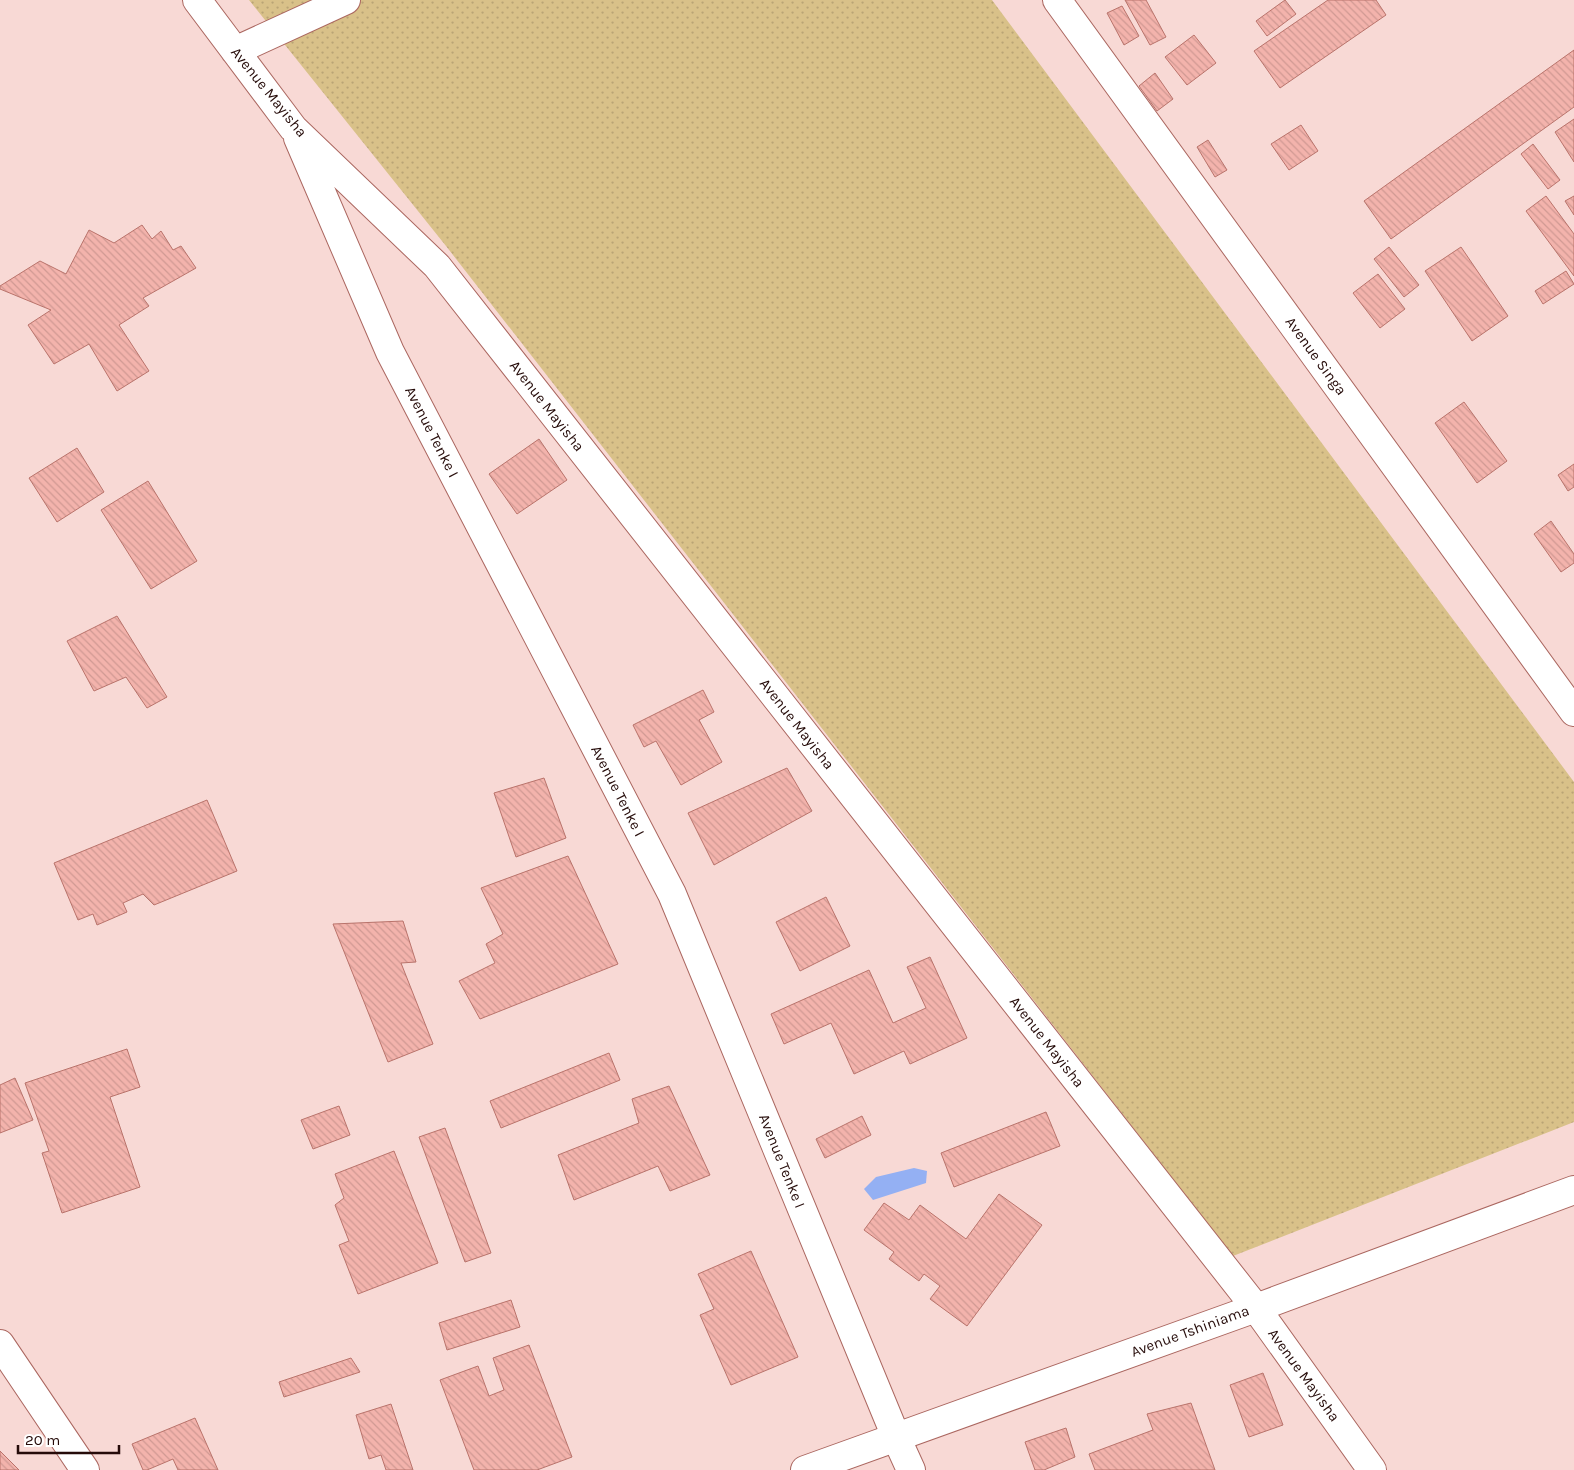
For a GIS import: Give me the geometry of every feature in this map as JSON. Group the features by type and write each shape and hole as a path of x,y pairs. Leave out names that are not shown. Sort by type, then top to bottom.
{"street":[{"name":"Avenue Mayisha","path":"197,0 293,128 437,266 1256,1308 1372,1470"},
{"path":"236,51 346,0"},
{"name":"Avenue Singa","path":"1057,0 1574,712"},
{"name":"Avenue Tenke I","path":"293,128 390,352 672,894 911,1470"},
{"name":"Avenue Tshiniama","path":"805,1470 1256,1308 1574,1190"},
{"path":"0,1344 86,1470"}],"shaded area":[{"path":"249,0 992,0 1574,782 1574,1122 1233,1256 446,246"}],"water":[{"path":"914,1168 927,1171 926,1183 873,1200 864,1189 876,1177"}],"building":[{"path":"1125,0 1146,0 1166,37 1150,45"},
{"path":"1285,0 1296,14 1267,36 1256,21"},
{"path":"1328,0 1376,0 1386,15 1280,88 1254,51"},
{"path":"1122,6 1139,36 1124,45 1107,13"},
{"path":"1194,35 1216,63 1187,85 1165,57"},
{"path":"1574,50 1574,107 1391,239 1364,201"},
{"path":"1155,73 1173,99 1157,111 1139,86"},
{"path":"1574,119 1574,162 1555,132"},
{"path":"1301,125 1318,151 1289,170 1271,144"},
{"path":"1208,140 1227,170 1215,177 1197,147"},
{"path":"1533,144 1560,180 1548,189 1521,154"},
{"path":"1546,196 1574,234 1574,276 1526,211"},
{"path":"1574,196 1574,215 1565,201"},
{"path":"142,225 152,239 161,231 173,250 181,246 196,268 143,298 149,306 119,325 149,371 117,391 89,344 54,364 28,325 51,310 0,289 0,286 40,261 66,274 89,230 114,243"},
{"path":"1389,247 1419,285 1404,297 1374,259"},
{"path":"1461,247 1508,316 1472,341 1425,271"},
{"path":"1566,271 1574,284 1543,304 1535,291"},
{"path":"1378,274 1405,309 1380,328 1353,293"},
{"path":"1464,402 1507,461 1477,483 1435,423"},
{"path":"539,439 567,480 517,514 489,474"},
{"path":"77,448 104,492 57,522 29,478"},
{"path":"1574,464 1574,487 1568,491 1558,475"},
{"path":"148,481 197,561 151,589 101,510"},
{"path":"1551,521 1574,554 1574,563 1561,572 1534,534"},
{"path":"117,616 167,697 147,708 126,677 94,691 67,641"},
{"path":"703,690 714,712 699,720 722,762 681,785 656,741 644,747 633,725"},
{"path":"787,768 812,811 714,865 688,813"},
{"path":"544,778 566,838 516,857 494,793"},
{"path":"207,800 237,871 154,905 143,894 123,903 127,912 97,925 93,914 78,920 54,863"},
{"path":"568,856 618,964 480,1019 459,981 495,963 486,944 503,934 481,888"},
{"path":"826,897 850,946 800,971 776,922"},
{"path":"403,921 416,962 401,963 433,1044 388,1062 333,924"},
{"path":"930,957 967,1038 910,1064 904,1051 854,1074 831,1023 784,1044 771,1014 869,970 893,1023 926,1008 907,967"},
{"path":"127,1049 140,1087 110,1097 140,1187 62,1213 42,1153 49,1151 25,1083"},
{"path":"609,1053 620,1080 501,1128 490,1101"},
{"path":"15,1078 33,1120 0,1133 0,1085"},
{"path":"669,1086 710,1175 670,1191 658,1166 574,1200 558,1155 639,1123 632,1099"},
{"path":"339,1106 350,1135 313,1149 301,1120"},
{"path":"1046,1112 1060,1146 954,1187 941,1153"},
{"path":"862,1116 871,1135 825,1158 816,1139"},
{"path":"445,1128 491,1253 465,1262 419,1137"},
{"path":"394,1151 438,1263 358,1294 339,1245 349,1241 335,1205 344,1198 335,1174"},
{"path":"999,1194 1042,1225 967,1326 930,1299 940,1286 924,1274 919,1281 889,1259 894,1252 864,1230 884,1203 909,1220 920,1205 966,1239"},
{"path":"751,1251 798,1357 731,1385 700,1315 714,1309 698,1274"},
{"path":"511,1300 520,1327 447,1350 439,1323"},
{"path":"529,1345 572,1457 537,1470 474,1470 440,1380 478,1366 489,1396 504,1390 493,1358"},
{"path":"351,1358 360,1372 284,1397 279,1382"},
{"path":"1263,1373 1283,1425 1249,1437 1230,1385"},
{"path":"1191,1403 1215,1470 1095,1470 1089,1454 1153,1430 1147,1414"},
{"path":"391,1404 413,1470 386,1470 381,1455 369,1459 356,1415"},
{"path":"195,1418 218,1470 178,1470 173,1459 143,1470 132,1444"},
{"path":"1066,1428 1075,1457 1044,1470 1035,1470 1025,1442"},
{"path":"0,1451 19,1470 0,1470"}]}
